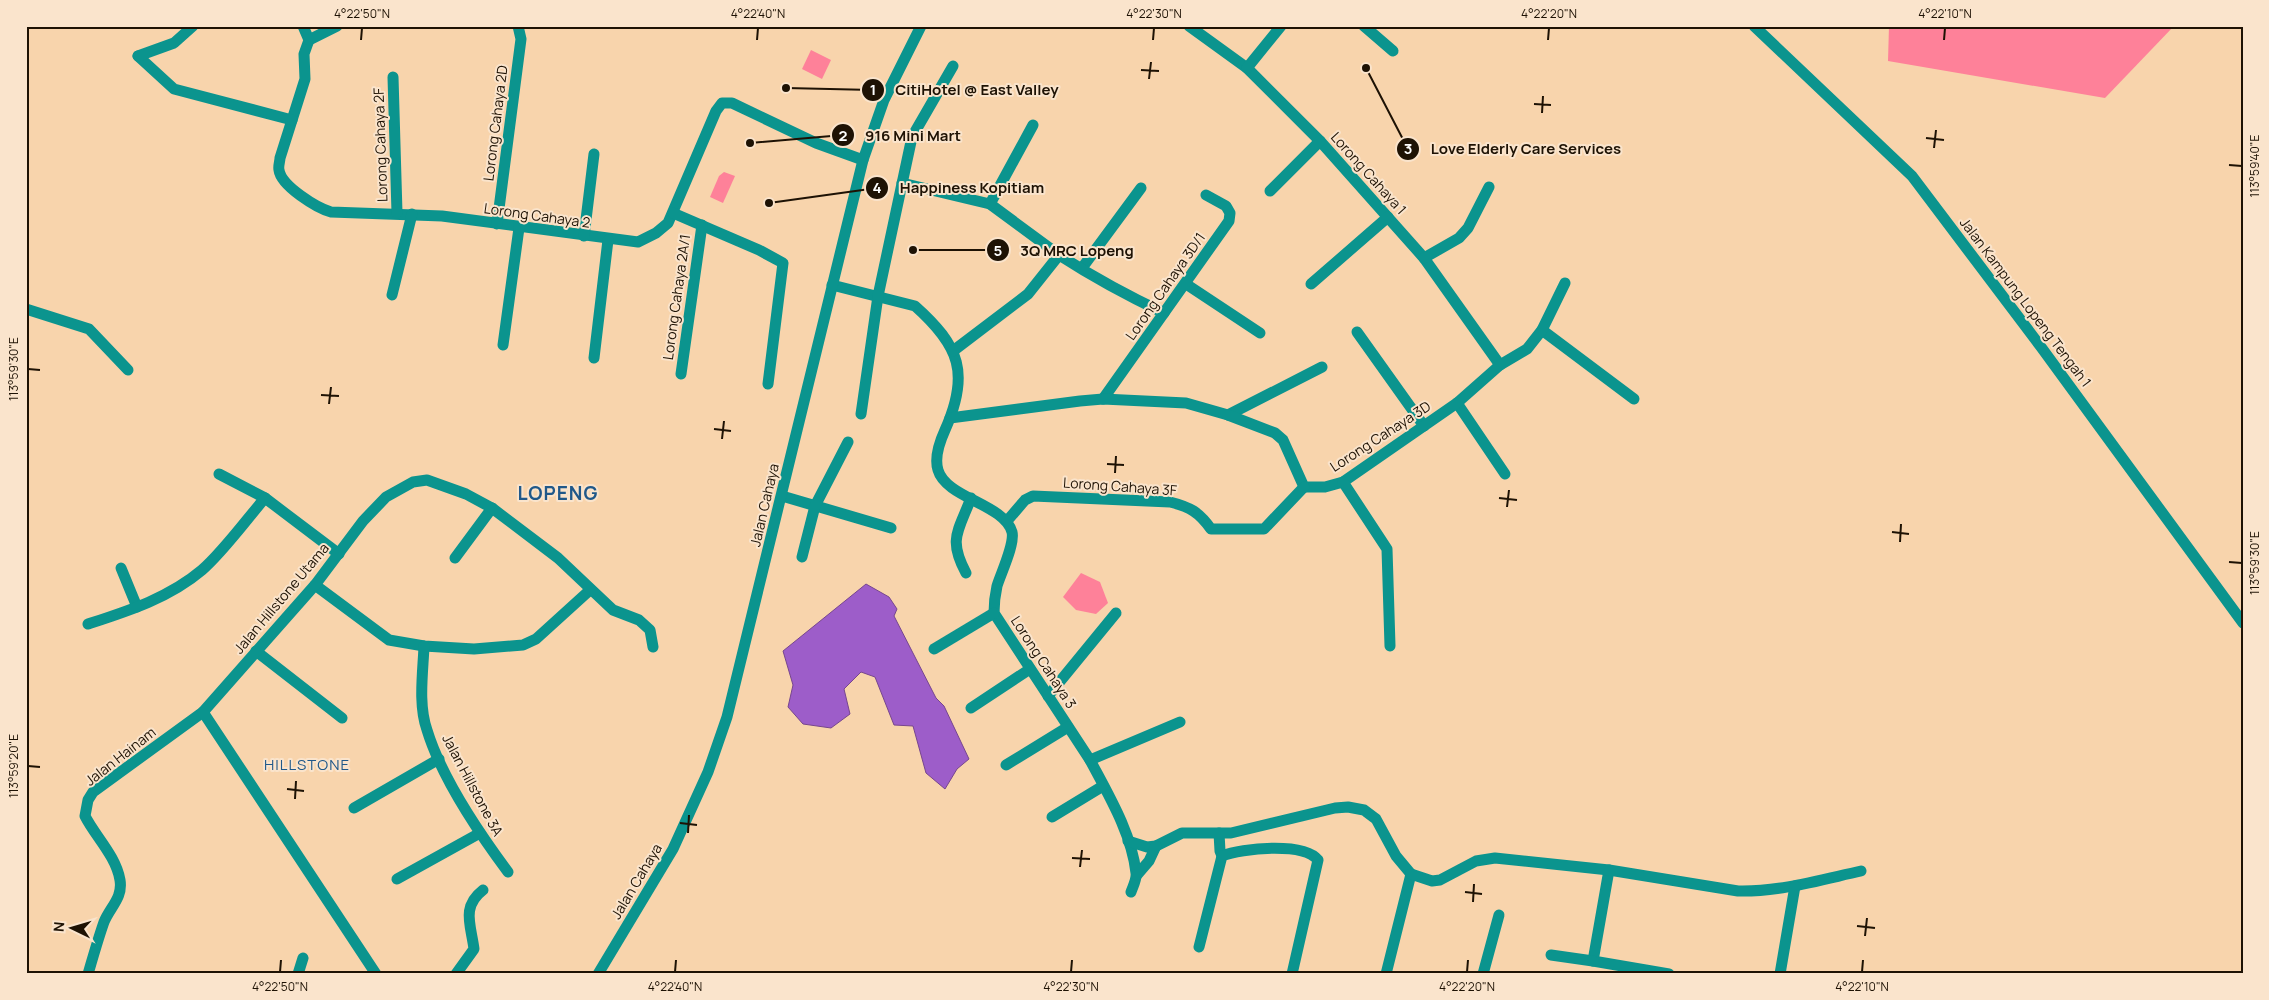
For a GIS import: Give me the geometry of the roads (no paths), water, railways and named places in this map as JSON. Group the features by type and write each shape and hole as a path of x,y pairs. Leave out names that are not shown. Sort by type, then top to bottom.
{"street":[{"path":"192,26 174,43 138,56 174,89 292,120"},
{"path":"303,26 309,40 337,26"},
{"name":"Lorong Cahaya 2D","path":"497,224 521,39 518,26"},
{"name":"Jalan Cahaya","path":"598,974 673,849 708,772 735,690 863,160 884,100 921,26"},
{"name":"Lorong Cahaya 1","path":"1189,26 1246,68 1320,141 1424,258 1500,365"},
{"path":"1246,68 1281,26"},
{"path":"1364,26 1393,52"},
{"name":"Jalan Kampung Lopeng Tengah 1","path":"1754,26 1912,176 2041,347 2243,623"},
{"name":"Lorong Cahaya 2","path":"309,40 304,54 304,79 280,158 279,170 284,181 318,208 331,212 412,214 608,240 638,242 656,233 668,223 716,111 722,103 732,103 816,143 863,160"},
{"path":"861,414 878,296 912,137 953,66"},
{"name":"Lorong Cahaya 2F","path":"393,77 397,213"},
{"path":"990,204 1033,125"},
{"path":"1270,191 1320,141"},
{"path":"584,236 594,154"},
{"path":"902,183 990,204 1098,281 1164,314"},
{"path":"1424,258 1463,233 1489,186"},
{"path":"1082,268 1141,188"},
{"name":"Lorong Cahaya 3D/1","path":"1103,399 1229,221 1230,213 1226,206 1206,196"},
{"path":"673,213 782,263 768,384"},
{"path":"392,295 412,214"},
{"path":"1311,284 1388,217"},
{"name":"Lorong Cahaya 2A/1","path":"681,374 702,225"},
{"path":"503,345 519,228"},
{"path":"594,358 608,240"},
{"path":"953,351 1028,294 1059,255"},
{"name":"Lorong Cahaya 3D","path":"1304,487 1325,487 1343,482 1457,403 1500,365 1527,349 1542,330 1565,283"},
{"path":"1186,284 1260,334"},
{"path":"832,285 915,306 926,315 953,351 960,378 950,418 940,440 936,458 938,470 944,481 1007,521"},
{"path":"26,309 89,329 128,370"},
{"path":"1542,330 1634,399"},
{"path":"1357,332 1424,426"},
{"path":"1228,415 1322,367"},
{"path":"950,418 1103,399 1186,403 1228,415 1274,433 1283,440 1304,487"},
{"path":"1457,403 1505,474"},
{"path":"802,557 815,506 848,442"},
{"path":"219,474 265,498 339,554"},
{"name":"Jalan Hillstone Utama","path":"203,712 315,586 363,522 386,498 413,482 427,480 466,494 492,508 558,558 613,610 639,620 650,630 653,647"},
{"path":"1343,482 1388,549 1390,646"},
{"name":"Lorong Cahaya 3F","path":"1007,521 1025,500 1033,496 1170,502 1189,507 1201,515 1211,529 1257,531 1269,526 1304,487"},
{"path":"782,496 891,528"},
{"path":"88,624 137,608 172,590 202,570 265,498"},
{"path":"966,573 956,554 956,538 971,498"},
{"path":"455,558 492,508"},
{"name":"Lorong Cahaya 3","path":"1007,521 1012,533 1011,541 997,585 994,613 1090,760 1104,786 1128,841 1137,875"},
{"path":"121,568 137,608"},
{"path":"315,586 388,640 424,646 474,649 523,645 536,638 590,590"},
{"path":"934,650 994,613"},
{"path":"1048,696 1116,613"},
{"name":"Jalan Hillstone 3A","path":"424,646 423,696 426,729 439,760 480,834 508,872"},
{"path":"256,651 342,718"},
{"path":"971,708 1030,669"},
{"path":"203,712 376,974"},
{"name":"Jalan Hainam","path":"88,974 105,919 116,904 120,891 120,880 114,862 85,816 88,800 93,792 121,770 203,712"},
{"path":"1090,760 1180,722"},
{"path":"1006,765 1068,726"},
{"path":"354,808 439,760"},
{"path":"1052,817 1104,786"},
{"path":"1128,841 1147,847 1156,846 1182,833 1225,833 1335,808 1364,810 1376,819 1396,856 1411,874 1432,881 1440,880 1476,861 1495,858 1609,870 1754,892 1795,886 1861,871"},
{"path":"1225,833 1220,851 1226,855 1266,848 1304,850 1314,854 1318,860 1292,974"},
{"path":"397,879 480,834"},
{"path":"1131,892 1137,875 1148,861 1156,846"},
{"path":"1199,947 1226,855"},
{"path":"1593,961 1609,870"},
{"path":"1386,974 1411,874"},
{"path":"1780,974 1795,886"},
{"path":"456,974 474,949 469,906 472,899 482,890"},
{"path":"1483,974 1499,915"},
{"path":"1551,955 1668,974"},
{"path":"298,974 303,958"}],"place":[{"name":"Love Elderly Care Services","path":"1366,68"},
{"name":"CitiHotel @ East Valley","path":"786,88"},
{"name":"916 Mini Mart","path":"750,143"},
{"name":"Happiness Kopitiam","path":"769,203"},
{"name":"3Q MRC Lopeng","path":"913,250"}],"district":[{"name":"LOPENG","path":"558,493"},
{"name":"HILLSTONE","path":"307,764"}]}
